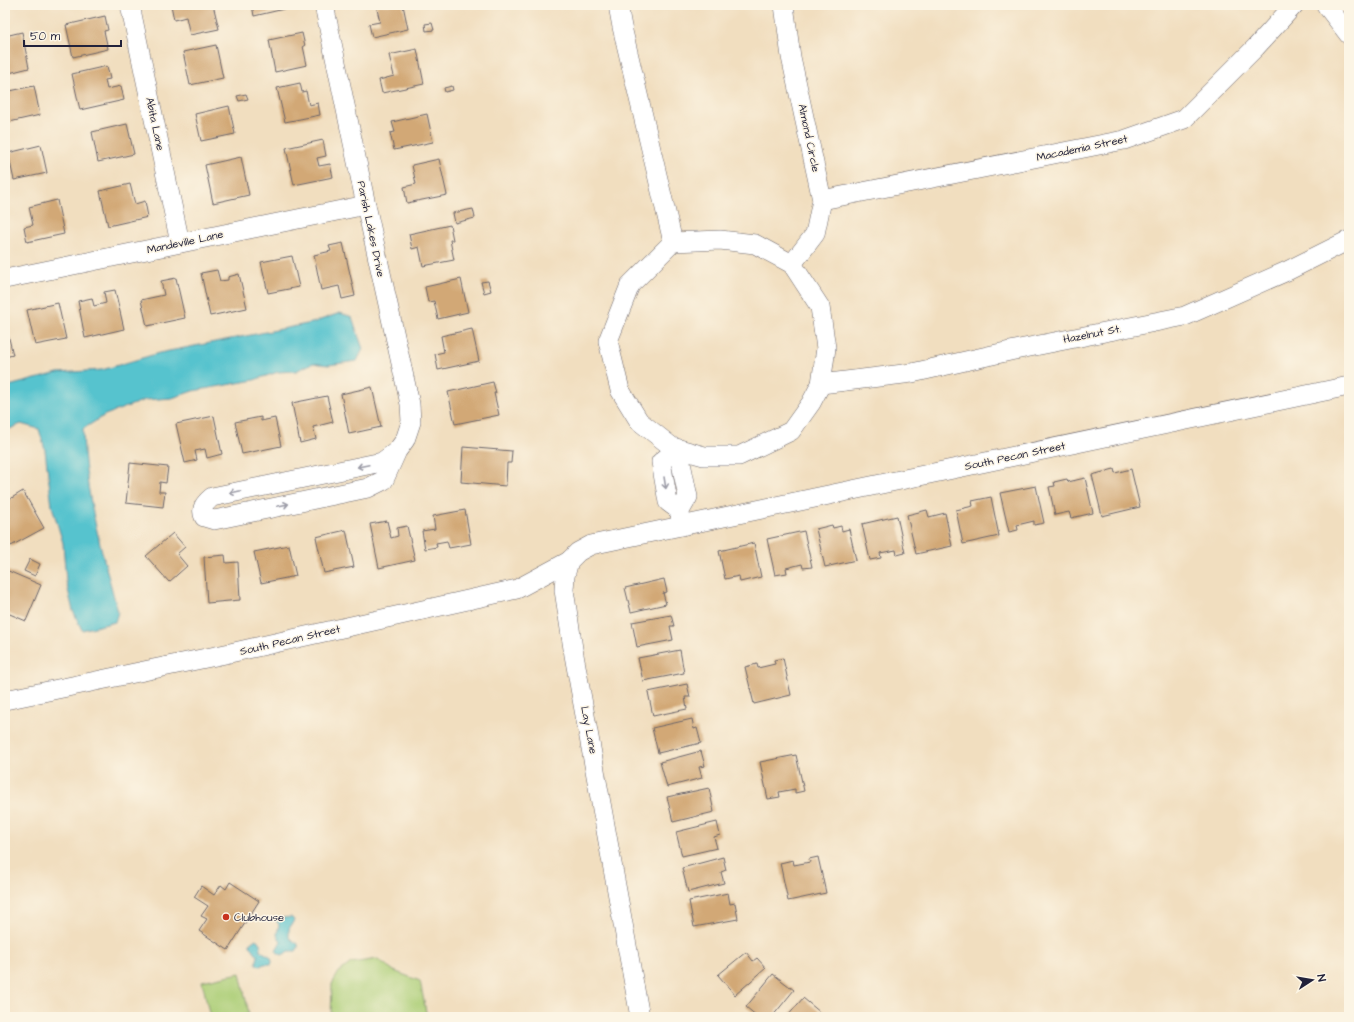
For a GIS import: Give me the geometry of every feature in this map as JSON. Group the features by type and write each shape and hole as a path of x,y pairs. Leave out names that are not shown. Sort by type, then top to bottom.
{"street":[{"name":"Abita Lane","path":"130,5 180,243"},
{"name":"Parish Lakes Drive","path":"324,5 410,404 412,422 405,440 384,480 368,488 214,520 204,517 202,512 204,504 212,497 382,462 398,451"},
{"path":"618,5 673,242"},
{"name":"Almond Circle","path":"784,5 791,57 822,200 815,234 792,264"},
{"name":"Macademia Street","path":"822,200 1124,140 1184,120 1256,47 1294,5"},
{"path":"1326,5 1349,35"},
{"name":"Mandeville Lane","path":"5,279 366,205"},
{"path":"569,561 578,552 591,545 681,518 688,497 680,458 639,421 620,390 608,341 630,285 673,242 720,240 755,244 792,264 820,306 826,348 821,384 811,403 791,431 739,456 704,456 672,450"},
{"name":"Hazelnut St.","path":"821,384 912,373 1010,351 1185,316 1287,271 1349,240"},
{"name":"South Pecan Street","path":"681,518 1349,386"},
{"name":"South Pecan Street","path":"5,700 222,655 517,589 569,561"},
{"name":"Lay Lane","path":"569,561 565,576 564,590 574,655 640,1017"}],"green space":[{"path":"378,959 394,971 420,981 427,1017 331,1017 332,984 339,972 351,963"},
{"path":"240,973 249,1014 233,1017 210,1017 202,981"}],"water":[{"path":"340,313 352,317 363,349 357,361 328,365 313,363 296,371 278,372 254,380 193,391 172,398 145,400 105,415 83,429 84,452 90,499 118,612 115,622 82,630 73,611 66,581 63,543 52,506 45,450 39,429 21,424 5,431 5,387 58,373 102,370 159,353 312,323"},
{"path":"291,917 294,920 289,929 289,938 298,944 298,948 296,951 289,951 282,955 276,950 281,941 277,935 279,924 274,919"},
{"path":"256,939 261,943 260,950 271,957 271,964 264,964 260,966 256,964 258,956 250,943"}],"building":[{"path":"171,5 213,5 219,29 190,35 186,17 174,20"},
{"path":"252,5 297,5 297,6 254,16"},
{"path":"376,5 403,5 408,29 372,37 369,24 380,22"},
{"path":"105,16 108,30 104,31 108,49 73,57 66,25"},
{"path":"432,23 434,30 426,31 425,24"},
{"path":"22,32 29,68 5,74 5,36"},
{"path":"302,33 307,65 275,72 269,40"},
{"path":"216,45 223,78 190,85 183,52"},
{"path":"417,49 424,84 382,93 379,80 394,76 389,55"},
{"path":"107,66 110,79 105,80 107,89 121,86 124,100 80,110 72,74"},
{"path":"300,83 302,92 306,91 309,105 318,103 320,115 285,122 277,88"},
{"path":"34,86 40,115 5,123 5,92"},
{"path":"452,86 453,90 445,92 444,88"},
{"path":"246,94 248,99 239,101 237,96"},
{"path":"229,106 235,134 201,141 195,114"},
{"path":"427,114 433,142 394,150 390,133 395,132 392,122"},
{"path":"127,124 134,154 98,162 92,132"},
{"path":"323,140 326,156 317,158 319,166 330,164 333,177 294,185 286,148"},
{"path":"41,145 47,173 14,180 8,153"},
{"path":"241,157 249,195 213,203 205,165"},
{"path":"439,159 447,195 407,203 404,187 416,184 412,165"},
{"path":"130,184 135,204 145,201 148,217 108,226 100,191"},
{"path":"57,200 64,234 27,242 24,227 33,225 29,207"},
{"path":"473,209 475,218 455,223 453,213"},
{"path":"450,225 453,240 450,240 454,260 423,266 419,247 412,249 409,234"},
{"path":"343,243 355,296 342,299 339,286 321,290 314,255 331,251 329,246"},
{"path":"292,256 299,287 268,293 261,262"},
{"path":"217,270 220,281 228,280 228,277 239,274 247,308 210,316 201,273"},
{"path":"176,278 185,318 147,326 141,300 164,295 161,281"},
{"path":"461,279 468,312 438,319 434,301 428,302 425,287"},
{"path":"488,281 491,291 484,293 481,282"},
{"path":"115,290 124,329 85,338 78,301 92,298 94,306 106,303 104,292"},
{"path":"58,303 66,339 35,345 27,310"},
{"path":"472,329 479,361 438,370 435,354 444,352 441,336"},
{"path":"5,330 7,330 13,355 5,357"},
{"path":"493,382 499,415 455,424 448,392"},
{"path":"372,387 381,427 349,434 341,394"},
{"path":"327,396 333,422 313,427 316,439 300,443 292,403"},
{"path":"214,416 222,454 207,458 205,449 195,451 197,460 185,463 176,424"},
{"path":"261,417 261,421 275,418 281,446 242,454 235,422"},
{"path":"463,447 512,451 511,463 507,463 506,486 461,482"},
{"path":"130,463 168,467 166,483 160,482 159,492 165,492 163,507 126,503"},
{"path":"1114,469 1115,473 1131,469 1140,507 1102,516 1092,475"},
{"path":"1085,478 1093,513 1071,518 1069,512 1055,515 1049,487 1055,486 1054,482 1067,479 1068,482"},
{"path":"1036,486 1044,523 1034,525 1034,521 1017,525 1018,530 1009,532 1000,493"},
{"path":"23,491 44,528 11,546 5,535 5,502"},
{"path":"991,497 999,536 963,544 956,510 973,506 972,501"},
{"path":"465,510 471,544 449,548 447,541 436,543 437,547 425,549 422,531 435,529 433,516"},
{"path":"927,510 929,517 945,513 952,546 916,554 907,515"},
{"path":"897,516 905,553 897,555 896,550 880,553 881,558 870,560 862,524"},
{"path":"387,521 391,538 398,536 397,528 407,526 415,560 379,568 370,524"},
{"path":"832,525 833,528 841,526 842,531 849,529 856,560 825,567 816,529"},
{"path":"346,530 354,567 324,573 316,537"},
{"path":"804,531 812,567 803,568 802,564 786,568 787,573 775,575 767,539"},
{"path":"173,533 185,547 177,554 187,566 169,582 146,556"},
{"path":"754,543 761,577 740,582 739,576 725,579 719,551"},
{"path":"289,545 296,576 261,583 254,552"},
{"path":"225,555 226,563 238,562 240,600 207,603 204,557"},
{"path":"30,559 40,564 35,576 24,571"},
{"path":"6,570 41,585 26,621 5,612"},
{"path":"664,579 667,592 663,593 666,604 631,612 625,588"},
{"path":"671,615 674,626 670,626 673,640 637,647 632,622"},
{"path":"680,650 684,673 643,681 638,658"},
{"path":"783,658 791,695 754,704 745,667 757,664 758,668 775,664 774,660"},
{"path":"687,684 690,697 685,697 687,709 653,716 648,692"},
{"path":"692,719 694,729 697,728 701,743 658,753 652,728"},
{"path":"701,751 705,766 699,767 702,778 667,787 660,762"},
{"path":"796,755 804,791 795,793 795,789 779,792 780,797 768,799 760,762"},
{"path":"709,788 714,812 673,822 667,797"},
{"path":"717,822 720,835 714,837 717,848 682,856 676,832"},
{"path":"723,857 726,870 721,872 724,883 688,892 682,868"},
{"path":"818,857 826,893 788,901 780,863 793,860 794,865 810,862 809,859"},
{"name":"Clubhouse","path":"230,882 259,901 228,950 199,931 207,919 201,916 208,906 194,897 201,886 214,895 221,885 226,889"},
{"path":"728,893 730,904 735,903 738,919 694,927 689,901"},
{"path":"746,952 753,961 757,958 766,968 735,995 718,975"},
{"path":"773,974 794,990 772,1017 758,1017 746,1007"},
{"path":"803,998 821,1013 817,1017 787,1017"}],"place":[{"name":"Clubhouse","path":"226,917"}]}
